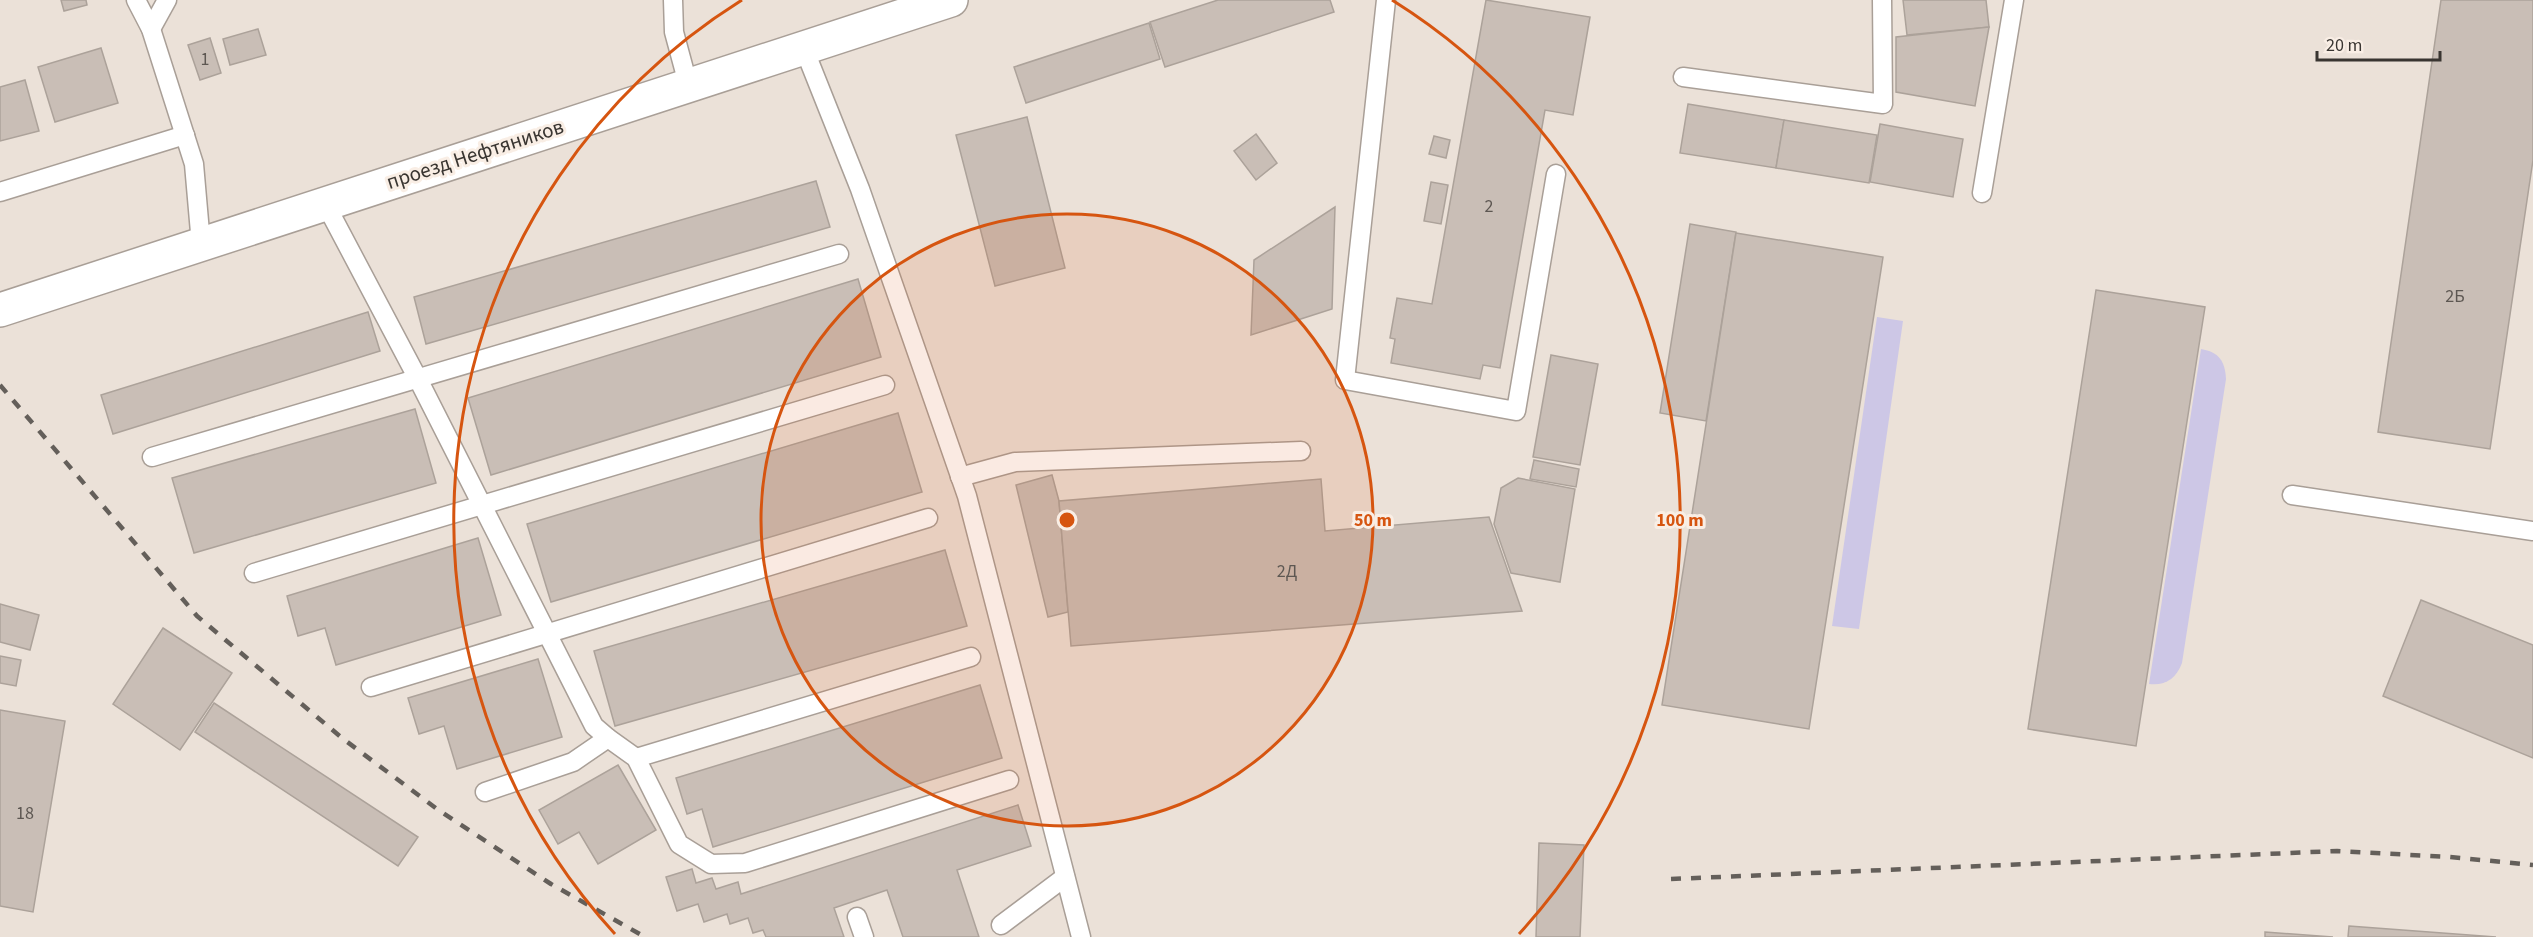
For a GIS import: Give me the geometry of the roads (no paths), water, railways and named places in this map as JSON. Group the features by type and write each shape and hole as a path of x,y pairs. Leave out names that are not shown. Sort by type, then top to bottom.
{"street":[{"name":"проезд Нефтяников","path":"0,310 803,46 951,0"}],"lane":[{"path":"136,0 150,29 194,164 201,244"},
{"path":"673,0 674,32 688,84"},
{"path":"1386,0 1345,380 1516,411 1556,174"},
{"path":"1683,77 1882,104 1882,0"},
{"path":"1982,193 2014,0"},
{"path":"150,29 170,1"},
{"path":"803,46 860,189 960,477 1081,937"},
{"path":"0,192 185,135"},
{"path":"325,203 418,379 594,726 636,758 679,844 711,864 745,863 1009,780"},
{"path":"152,457 839,254"},
{"path":"254,573 885,385"},
{"path":"960,477 1015,462 1300,451"},
{"path":"2292,495 2533,531"},
{"path":"371,687 928,518"},
{"path":"636,758 971,657"},
{"path":"485,792 573,762 608,738"},
{"path":"1001,925 1065,877"},
{"path":"857,917 864,937"}],"railway":[{"path":"0,385 197,616 342,738 437,809 551,884 645,937"},
{"path":"1671,879 2337,851 2450,857 2533,865"}]}
